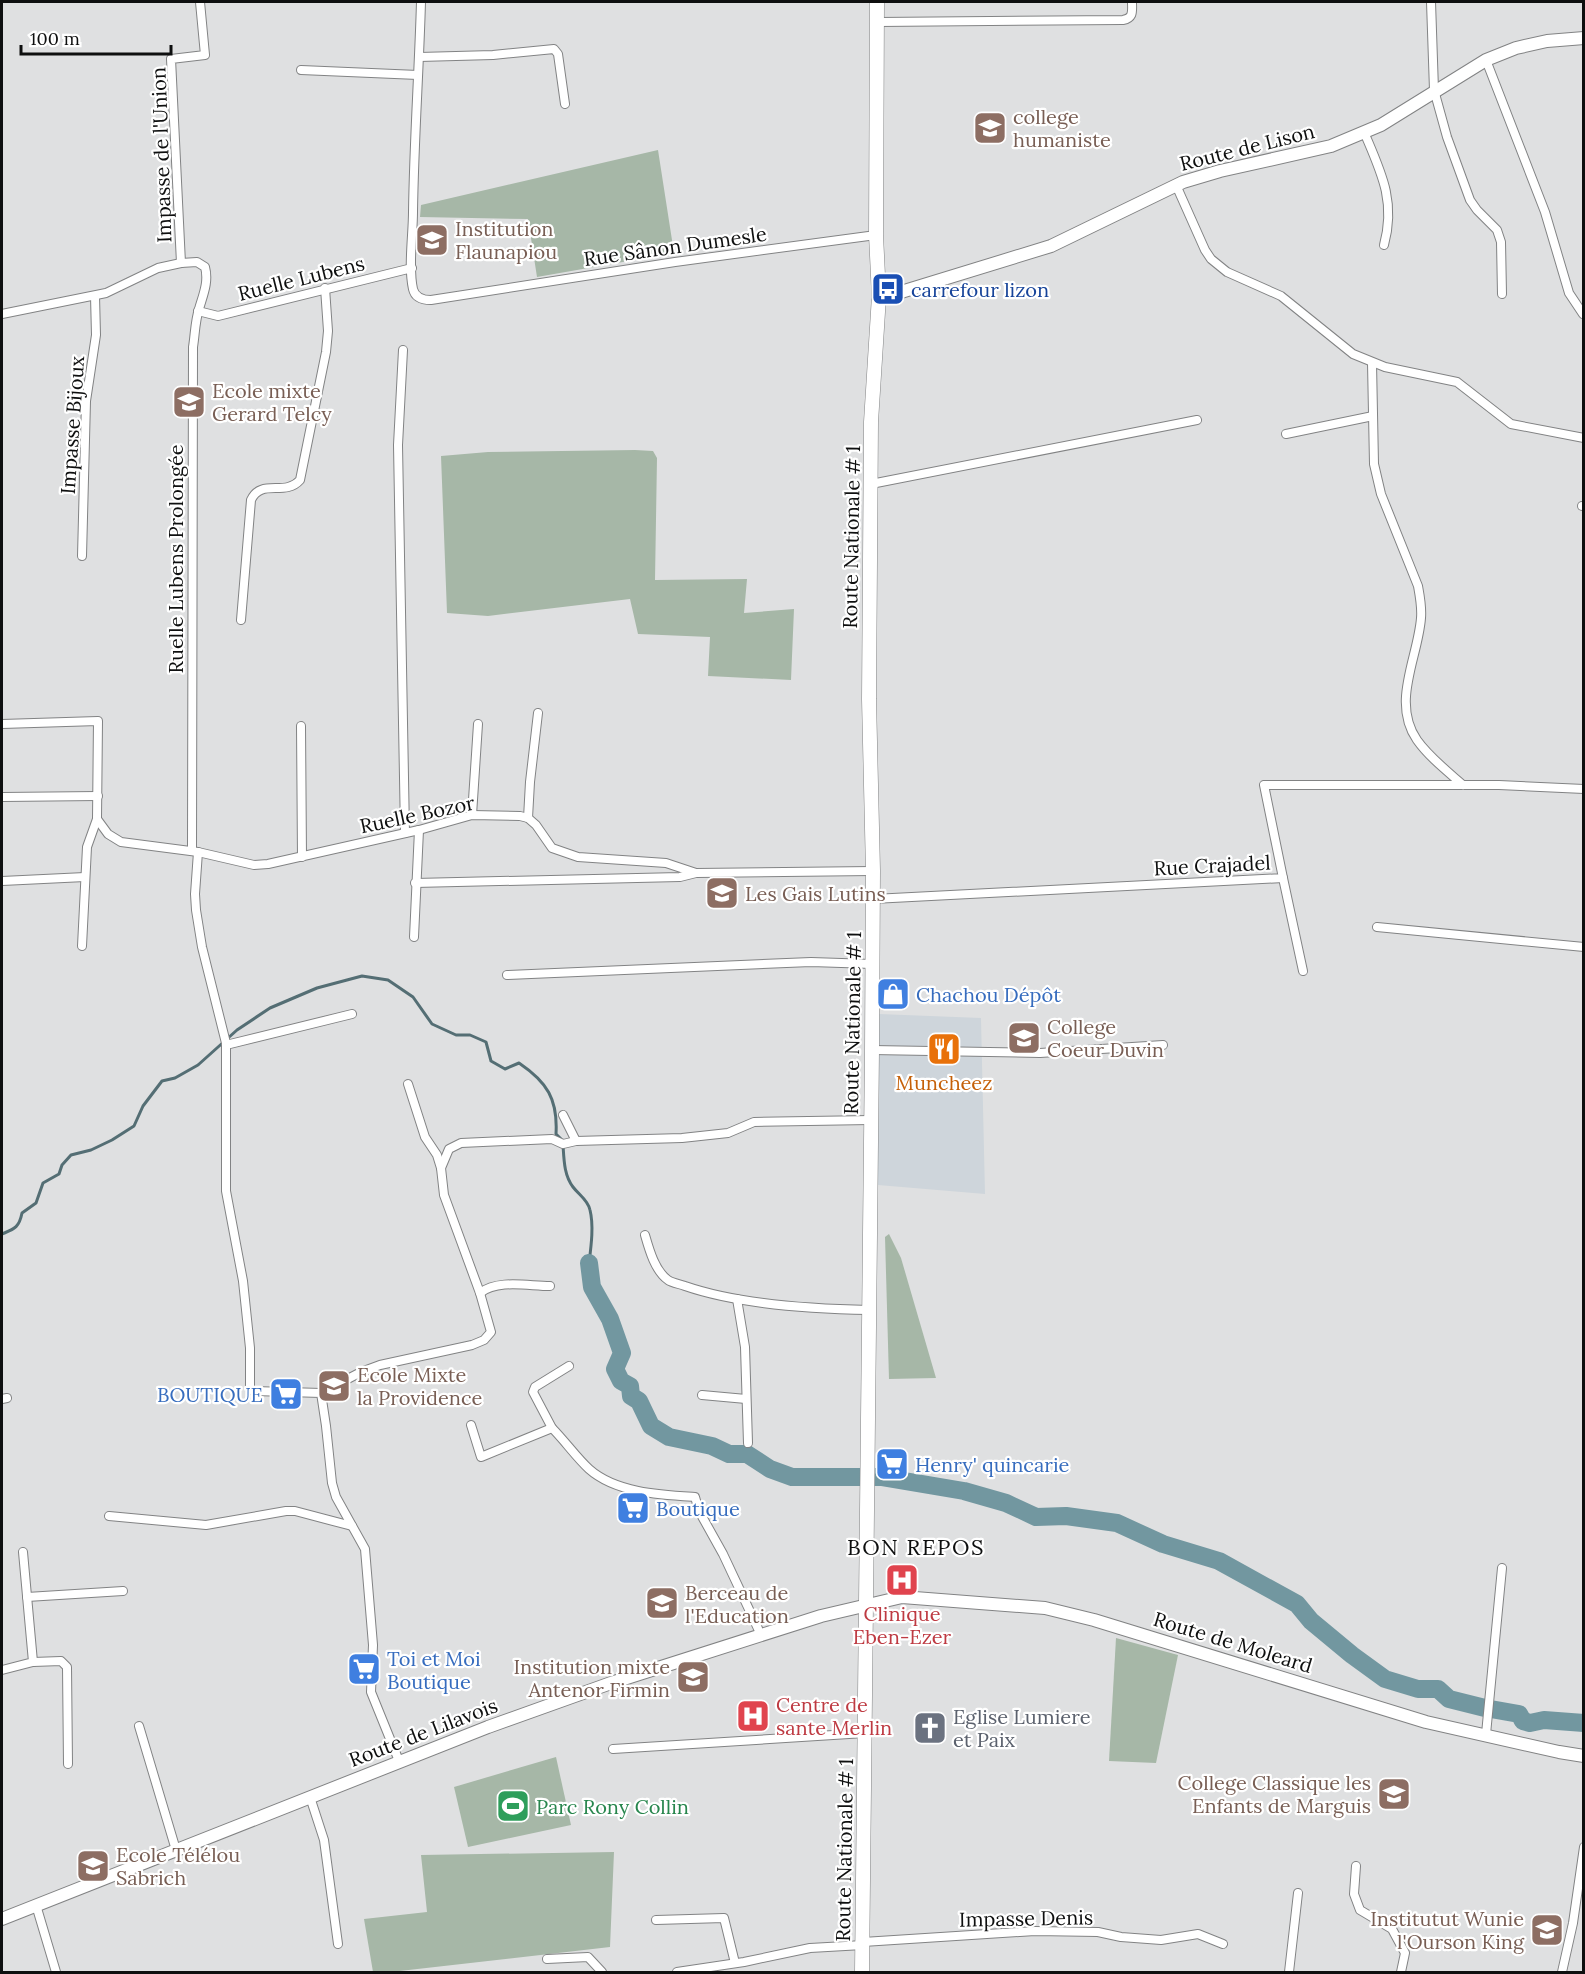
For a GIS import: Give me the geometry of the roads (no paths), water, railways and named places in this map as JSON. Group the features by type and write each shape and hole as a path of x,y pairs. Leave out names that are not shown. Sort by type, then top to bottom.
{"main road":[{"name":"Route Nationale # 1","path":"862,1972 873,899 869,699 871,422 879,296 876,235 877,2"}],"street":[{"name":"Impasse de l'Union","path":"180,263 171,59 205,55 200,2"},
{"name":"Rue Sânon Dumesle","path":"421,2 414,144 412,268 416,295 422,300 876,235"},
{"path":"878,22 1123,20 1130,18 1132,2"},
{"path":"1431,2 1434,90 1447,137 1470,200 1497,230 1501,242 1502,294"},
{"name":"Route de Lison","path":"879,296 888,296 1051,246 1176,185 1220,171 1331,146 1381,125 1434,90 1486,60 1516,48 1537,43 1584,38"},
{"path":"419,57 493,55 554,50 558,54 565,104"},
{"path":"1486,60 1545,212 1569,293 1583,314"},
{"path":"301,70 418,75"},
{"path":"1364,132 1381,172 1389,200 1389,227 1384,245"},
{"path":"1176,185 1211,260 1227,272 1281,296 1353,354 1372,363 1457,382 1511,424 1584,438"},
{"name":"Ruelle Lubens Prolongée","path":"180,263 197,262 205,267 207,274 205,291 198,311 193,347 195,894 202,947 226,1044 226,1191 243,1281 250,1348 250,1388 253,1391 321,1393"},
{"path":"2,314 106,293 158,268 180,263"},
{"name":"Ruelle Lubens","path":"198,311 218,316 412,268"},
{"path":"241,620 251,500 254,493 260,489 291,488 300,480 326,352 325,288"},
{"name":"Impasse Bijoux","path":"82,556 86,401 96,335 95,296"},
{"path":"402,350 398,445 405,833"},
{"path":"1372,363 1374,464 1381,494 1418,586 1422,603 1421,620 1406,693 1406,716 1415,738 1426,752 1463,785"},
{"path":"1286,434 1373,416"},
{"path":"871,484 1197,420"},
{"path":"537,713 528,818 536,825 552,848 578,857 666,863 696,873"},
{"path":"2,724 98,721 97,819 87,847 82,946"},
{"path":"472,815 478,724"},
{"path":"301,726 302,857"},
{"name":"Rue Crajadel","path":"873,899 1283,878 1264,785 1463,785 1584,789"},
{"path":"2,797 98,796"},
{"name":"Ruelle Bozor","path":"97,819 108,834 121,842 195,852 262,865 419,830 472,815 528,818"},
{"path":"414,937 419,830"},
{"path":"415,883 681,877 696,873 873,871"},
{"path":"2,881 85,877"},
{"path":"1283,878 1303,971"},
{"path":"1377,927 1584,947"},
{"path":"507,975 811,962 872,964"},
{"path":"226,1044 352,1014"},
{"path":"872,1050 1040,1053 1163,1045"},
{"path":"399,1761 371,1692 373,1645 365,1549 336,1497 332,1483 321,1393 361,1372 380,1365 484,1340 491,1332 480,1293 444,1196 437,1155 425,1137 408,1084"},
{"path":"563,1115 576,1141"},
{"path":"430,1146 449,1149 461,1143 552,1139 562,1144 576,1141 682,1138 728,1133 754,1122 871,1120"},
{"path":"441,1168 449,1149"},
{"path":"645,1235 652,1258 667,1280 737,1299 869,1310"},
{"path":"480,1293 488,1287 498,1285 550,1287"},
{"path":"737,1299 745,1347 748,1443"},
{"path":"569,1366 535,1387 533,1392 552,1428 590,1470 615,1484 659,1495 695,1497 699,1511 723,1554 761,1635"},
{"path":"702,1395 746,1399"},
{"path":"471,1425 481,1457 552,1428"},
{"path":"109,1516 206,1525 295,1511 352,1526"},
{"path":"23,1552 33,1662"},
{"path":"1486,1734 1502,1569"},
{"path":"27,1597 123,1591"},
{"name":"Route de Moleard","path":"867,1605 902,1597 1045,1608 1094,1620 1426,1722 1584,1756"},
{"name":"Route de Lilavois","path":"2,1919 399,1761 581,1694 788,1625 867,1605"},
{"path":"2,1671 33,1662 61,1661 67,1667 69,1764"},
{"path":"139,1726 176,1850"},
{"path":"613,1749 865,1733"},
{"path":"310,1797 324,1840 338,1944"},
{"path":"1562,1972 1573,1923 1584,1847"},
{"path":"1356,1866 1354,1894 1360,1910 1392,1929 1405,1953 1401,1972"},
{"path":"1289,1972 1298,1893"},
{"path":"36,1905 56,1972"},
{"path":"656,1920 724,1917 735,1963"},
{"name":"Impasse Denis","path":"677,1972 810,1948 1035,1931 1098,1932 1121,1937 1161,1940 1198,1934 1223,1944"},
{"path":"547,1959 588,1957 602,1972"}],"waterway":[{"path":"2,1234 18,1225 22,1213 36,1203 43,1183 59,1174 62,1165 71,1155 91,1150 134,1126 143,1106 162,1081 175,1078 198,1065 237,1030 270,1008 317,988 362,976 388,980 413,997 432,1024 456,1035 470,1035 486,1042 491,1061 505,1069 519,1063 529,1070 549,1092 555,1111 556,1134 561,1139"},
{"path":"563,1145 568,1177 590,1210 592,1230 589,1263"},
{"path":"589,1263 592,1287 610,1319 622,1353 615,1369 621,1381 630,1386 631,1396 639,1401 651,1426 669,1437 712,1446 729,1454 747,1454 770,1469 792,1477 881,1477 964,1491 1006,1503 1036,1517 1066,1516 1117,1523 1163,1544 1219,1561 1297,1604 1311,1621 1385,1679 1418,1689 1438,1689 1449,1699 1519,1714 1523,1721 1530,1723 1544,1720 1584,1723"}],"place":[{"name":"college humaniste","path":"990,128"},
{"name":"Institution Flaunapiou","path":"432,240"},
{"name":"carrefour lizon","path":"888,289"},
{"name":"Ecole mixte Gerard Telcy","path":"189,402"},
{"name":"Les Gais Lutins","path":"722,893"},
{"name":"Chachou Dépôt","path":"893,994"},
{"name":"College Coeur Duvin","path":"1024,1038"},
{"name":"Muncheez","path":"944,1049"},
{"name":"Ecole Mixte la Providence","path":"334,1386"},
{"name":"BOUTIQUE","path":"286,1394"},
{"name":"Henry' quincarie","path":"892,1464"},
{"name":"Boutique","path":"633,1508"},
{"name":"Clinique Eben-Ezer","path":"902,1580"},
{"name":"Berceau de l'Education","path":"662,1603"},
{"name":"Toi et Moi Boutique","path":"364,1669"},
{"name":"Institution mixte Antenor Firmin","path":"693,1677"},
{"name":"Centre de sante Merlin","path":"753,1716"},
{"name":"Eglise Lumiere et Paix","path":"930,1728"},
{"name":"College Classique les Enfants de Marguis","path":"1394,1794"},
{"name":"Parc Rony Collin","path":"513,1806"},
{"name":"Ecole Télélou Sabrich","path":"93,1866"},
{"name":"Institutut Wunie l'Ourson King","path":"1547,1930"}],"district":[{"name":"BON REPOS","path":"916,1547"}]}
